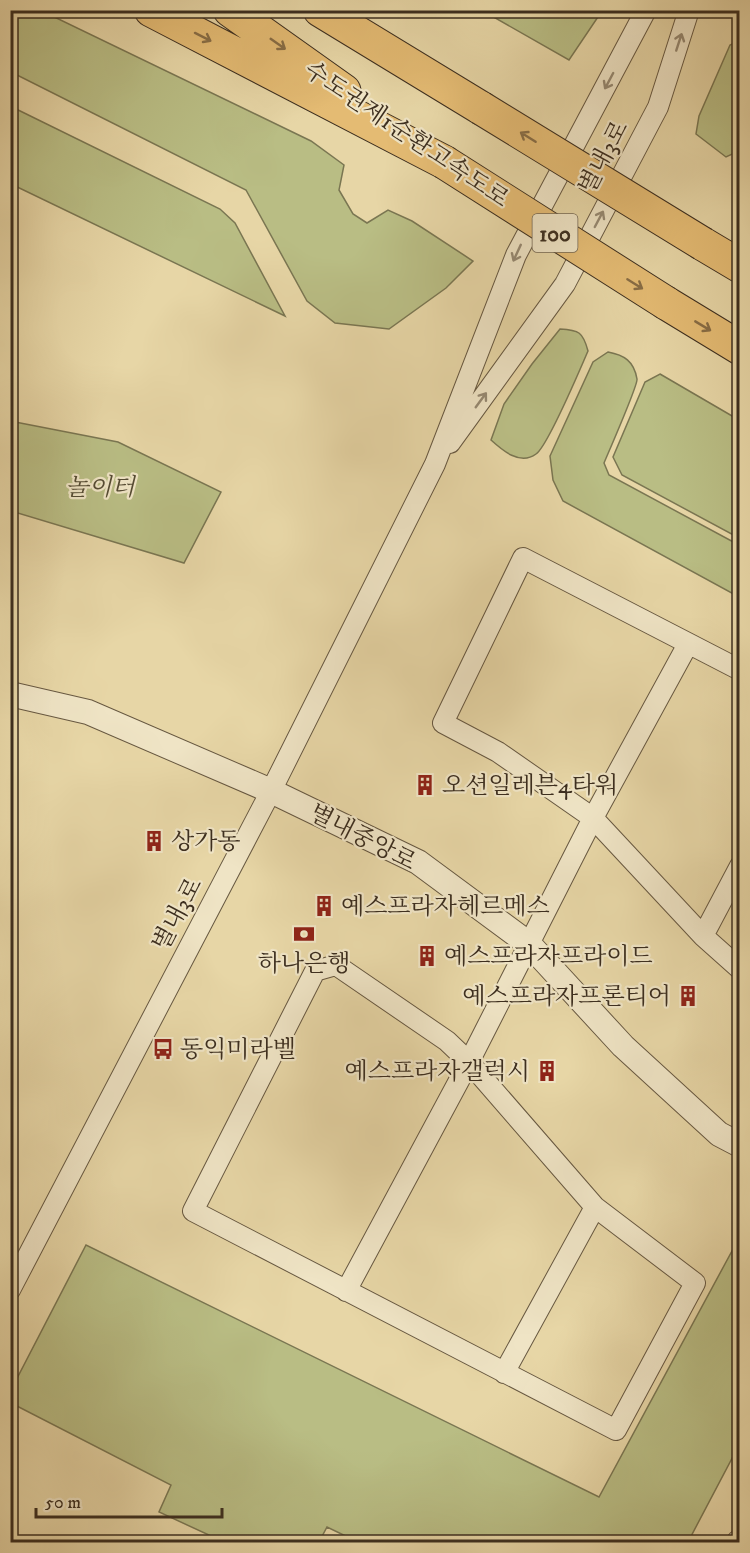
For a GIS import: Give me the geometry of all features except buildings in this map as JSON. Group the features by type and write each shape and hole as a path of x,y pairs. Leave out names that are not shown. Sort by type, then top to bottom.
{"highway":[{"path":"151,10 444,162"},
{"name":"수도권제1순환고속도로","path":"230,10 444,162 740,348"},
{"path":"320,10 740,266"},
{"path":"359,10 385,36 481,108"}],"street":[{"name":"별내3로","path":"10,1290 271,791 435,464 516,255 646,10"},
{"name":"별내3로","path":"435,464 565,284 658,107 689,10"},
{"path":"740,670 523,558 443,723 498,752 593,818 703,936 740,969"},
{"path":"346,1290 469,1062 593,818 688,644"},
{"name":"별내중앙로","path":"10,694 88,712 271,791 418,862 529,944 623,1046 719,1134 740,1145"},
{"path":"703,936 740,866"},
{"path":"336,965 447,1041 469,1062 595,1207 695,1283 616,1430 193,1211 315,971 336,965"},
{"path":"504,1373 595,1207"}],"green space":[{"path":"10,11 42,11 311,141 344,165 339,190 353,214 367,223 388,210 412,221 473,261 446,288 389,329 335,323 307,301 246,190 11,72"},
{"path":"483,11 602,11 569,60"},
{"path":"739,41 739,151 726,157 696,134 699,116 730,45"},
{"path":"10,106 220,209 235,223 285,316 11,184"},
{"path":"560,329 579,333 588,351 564,406 541,448 530,457 512,455 491,440 504,404"},
{"path":"608,352 619,355 631,363 637,379 604,463 609,475 739,545 739,597 563,501 553,480 550,456 593,362"},
{"path":"660,374 739,420 739,538 622,475 613,457 645,382"},
{"name":"놀이터","path":"10,421 118,442 221,492 184,563 11,511"},
{"path":"739,1238 739,1445 688,1542 358,1542 327,1527 319,1542 224,1542 159,1512 171,1485 11,1403 11,1390 86,1245 599,1497"}],"place":[{"name":"오션일레븐4타워","path":"425,785"},
{"name":"상가동","path":"154,841"},
{"name":"예스프라자헤르메스","path":"324,906"},
{"name":"하나은행","path":"304,934"},
{"name":"예스프라자프라이드","path":"427,956"},
{"name":"예스프라자프론티어","path":"688,996"},
{"name":"동익미라벨","path":"163,1049"},
{"name":"예스프라자갤럭시","path":"547,1071"}]}
